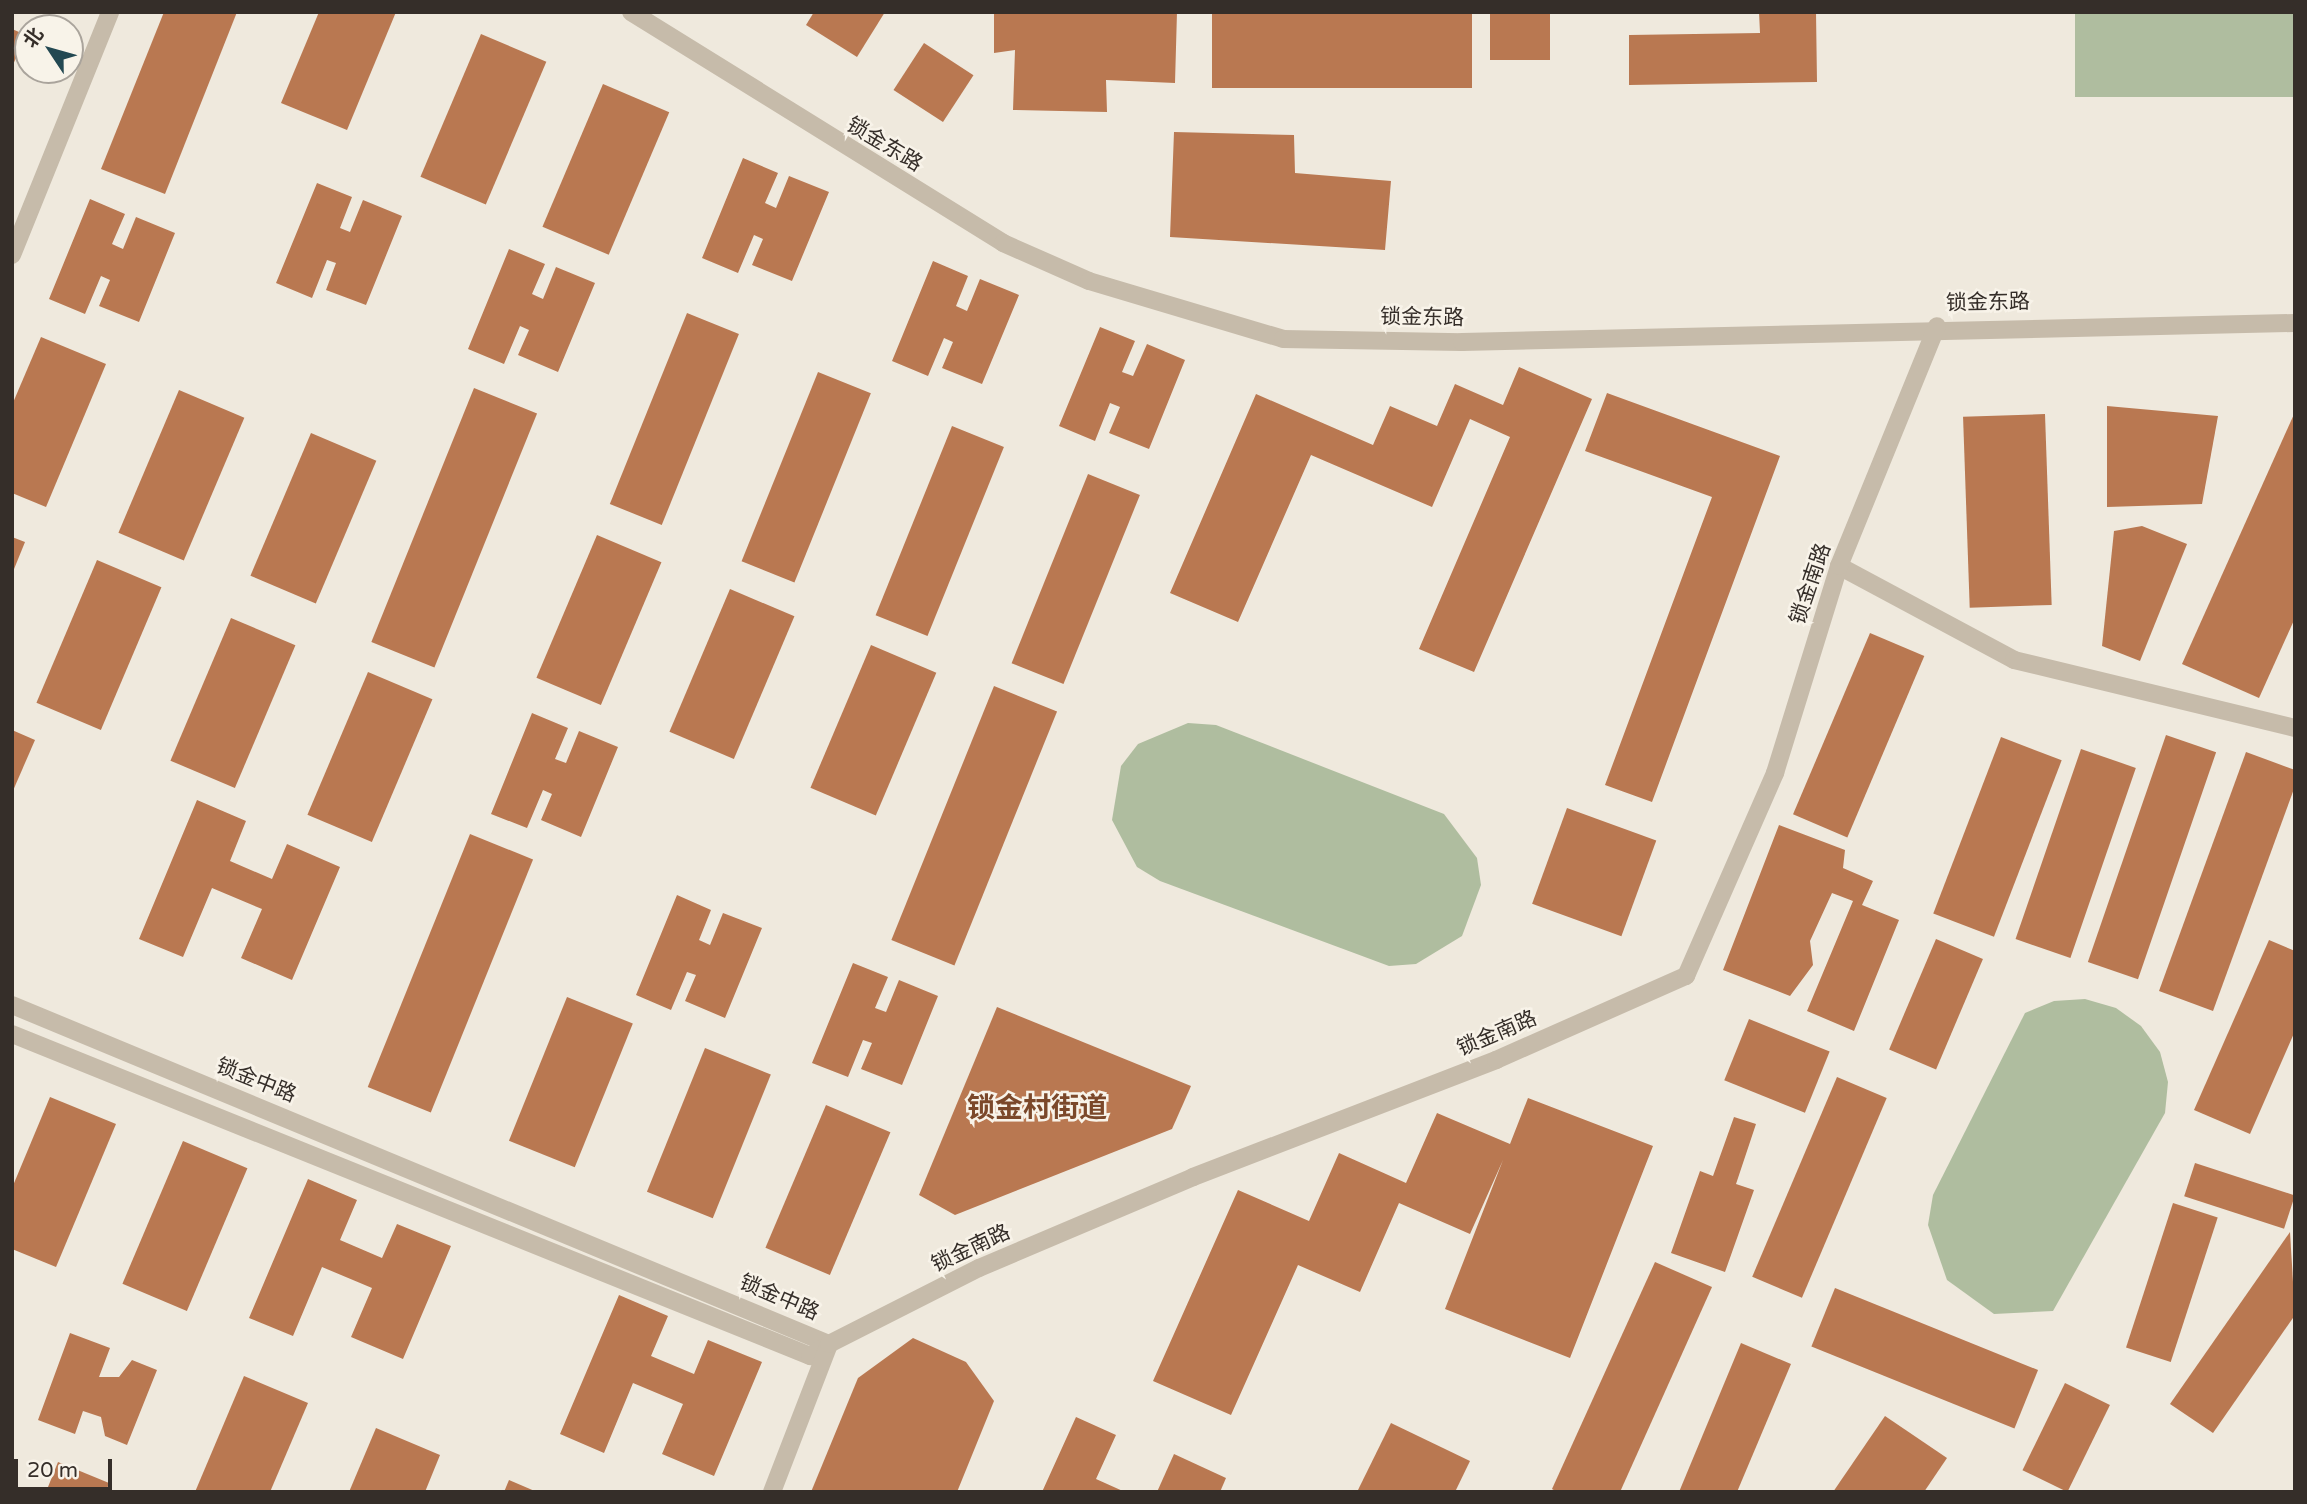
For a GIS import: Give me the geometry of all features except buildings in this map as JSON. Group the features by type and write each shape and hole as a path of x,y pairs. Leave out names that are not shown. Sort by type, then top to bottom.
{"street":[{"path":"12,256 110,12"},
{"name":"锁金东路","path":"631,12 1003,243 1089,281 1283,339 1462,342 1937,326 2295,323"},
{"name":"锁金南路","path":"829,1344 992,1263 1496,1060 1686,976 1775,773 1839,566 1937,326"},
{"path":"1839,566 2014,660 2295,728"},
{"name":"锁金中路","path":"12,1005 829,1344"},
{"name":"锁金中路","path":"12,1034 810,1356 829,1344"},
{"path":"772,1492 829,1344"}],"green space":[{"path":"2075,12 2295,12 2295,97 2075,97"},
{"path":"1188,723 1216,725 1444,814 1477,858 1481,885 1462,936 1416,964 1389,966 1160,881 1137,867 1112,820 1121,766 1138,744"},
{"path":"2085,999 2116,1008 2141,1026 2160,1052 2168,1082 2165,1113 2053,1311 1994,1314 1947,1280 1928,1225 1933,1195 2025,1013 2054,1001"}],"district":[{"name":"锁金村街道","path":"1037,1108"}]}
